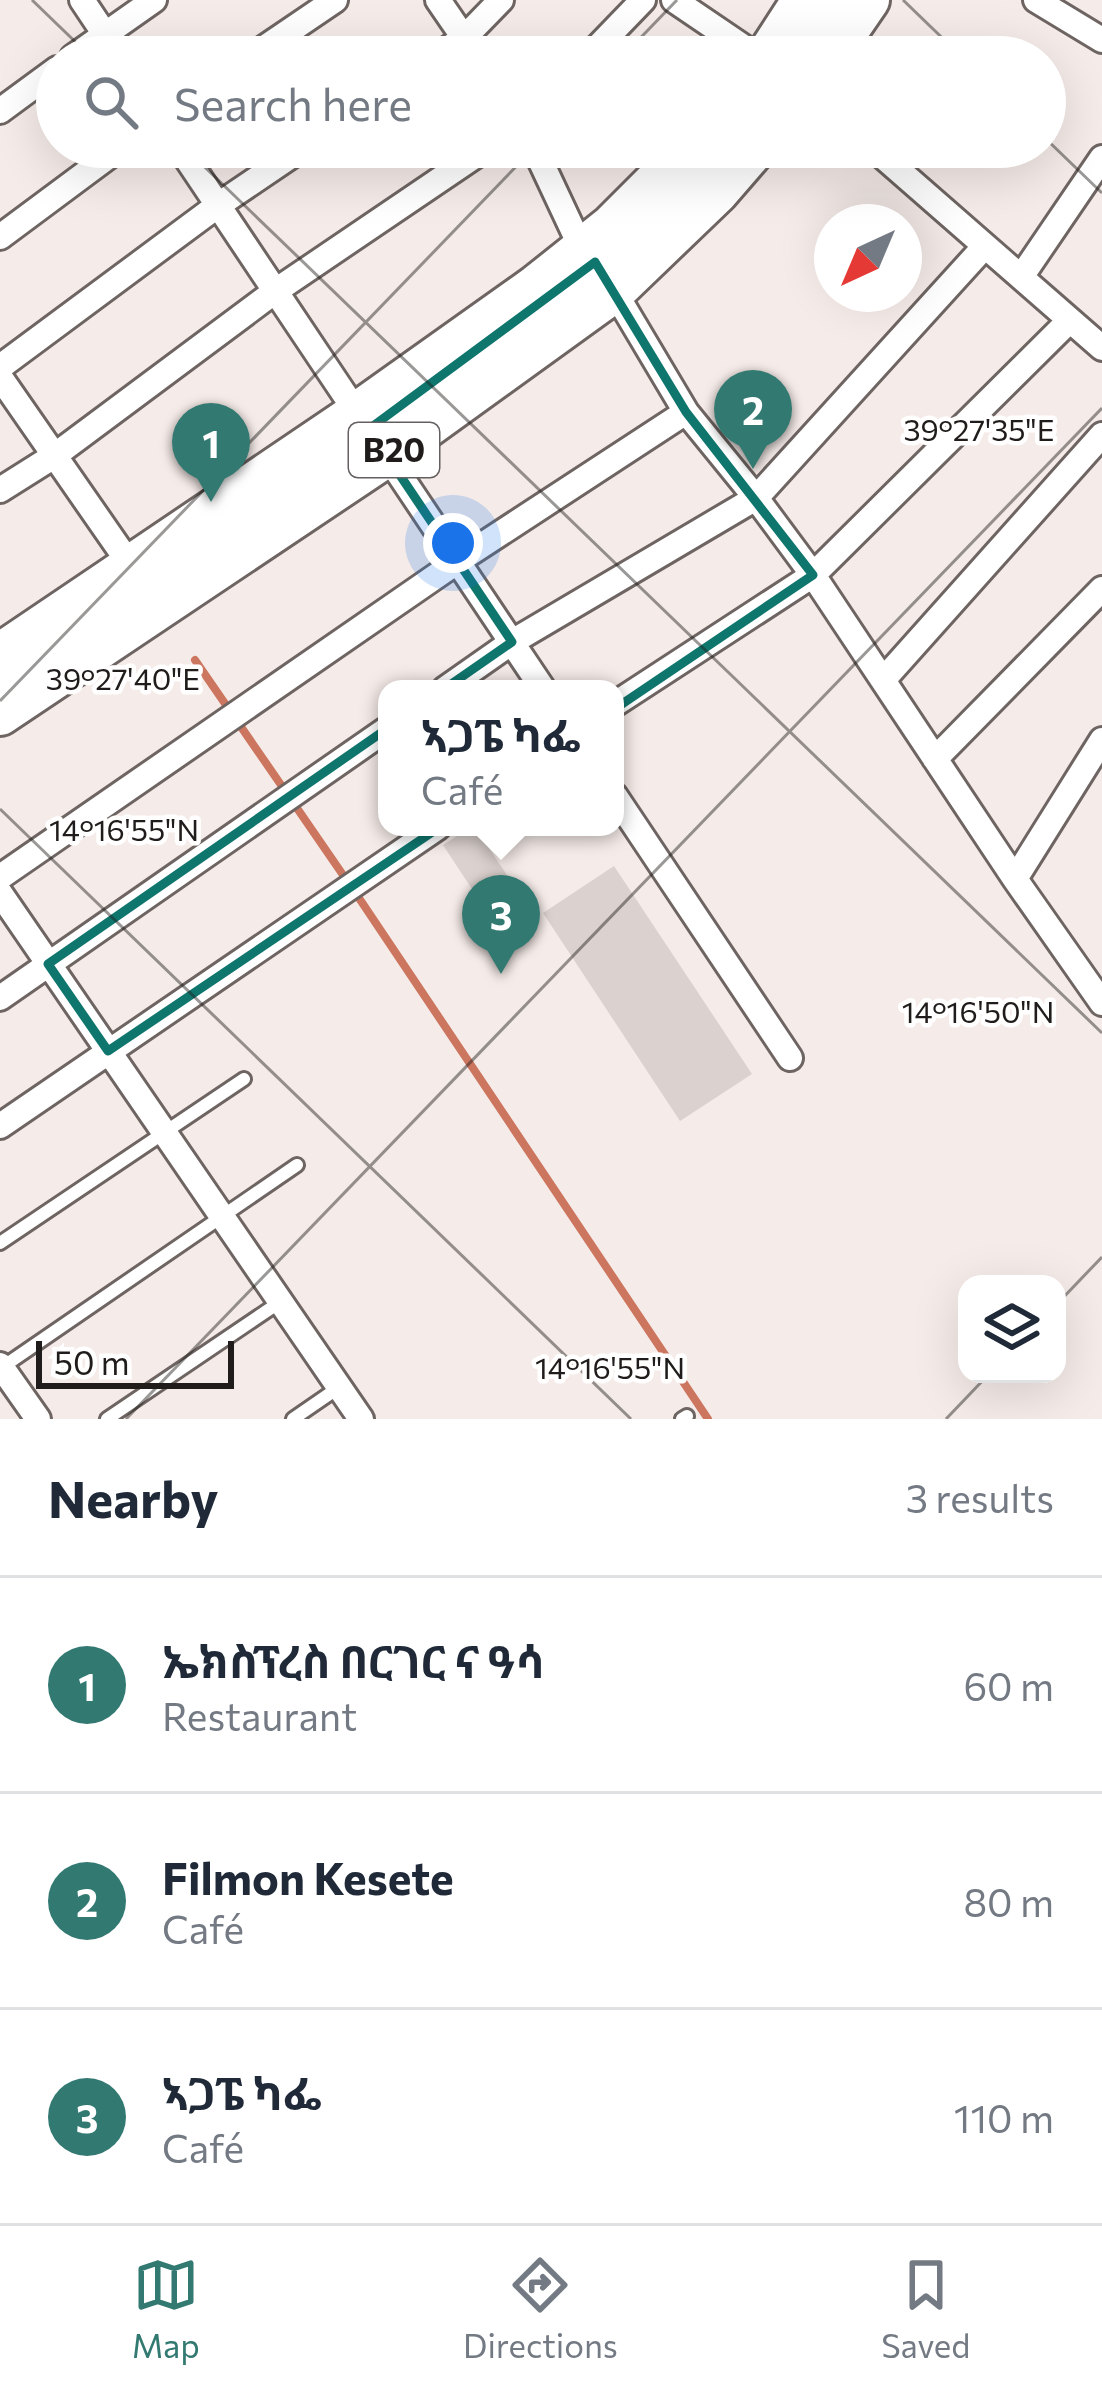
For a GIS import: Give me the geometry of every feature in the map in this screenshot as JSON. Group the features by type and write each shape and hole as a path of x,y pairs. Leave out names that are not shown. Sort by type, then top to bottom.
{"highway":[{"path":"804,36 827,0"},
{"path":"843,36 868,0"},
{"name":"B20","path":"596,265 692,168"},
{"name":"B20","path":"0,714 314,485 369,431 596,265 717,192 738,168"},
{"name":"B20","path":"0,676 314,485"}],"street":[{"path":"82,0 104,34"},
{"path":"101,36 154,0"},
{"path":"281,36 334,0"},
{"path":"438,0 462,36"},
{"path":"478,36 501,0"},
{"path":"608,36 643,0"},
{"path":"674,0 726,36"},
{"path":"770,36 793,0"},
{"path":"1036,0 1102,40"},
{"path":"0,111 36,84"},
{"path":"1021,277 1102,158"},
{"path":"0,237 94,168"},
{"path":"192,168 537,680"},
{"path":"0,367 273,168"},
{"path":"0,490 55,456 274,292 457,168"},
{"path":"545,168 596,265 686,412 813,575 1102,1003"},
{"path":"596,265 605,220 657,168"},
{"path":"896,168 1102,348"},
{"path":"458,680 512,642 756,498 985,246"},
{"path":"0,644 127,560 369,431 531,279 596,265"},
{"path":"624,698 813,575 1070,320"},
{"path":"0,377 127,560"},
{"path":"0,877 458,561 686,412"},
{"path":"884,679 1102,435"},
{"path":"935,758 1102,589"},
{"path":"0,998 378,735"},
{"path":"1016,879 1102,740"},
{"path":"624,809 790,1058"},
{"path":"0,1126 425,836"},
{"path":"0,893 361,1419"},
{"path":"0,1367 38,1419"}],"lane":[{"path":"0,1243 244,1079"},
{"path":"0,1367 297,1165"},
{"path":"107,1419 280,1301"},
{"path":"293,1419 339,1387"}],"highlighted area":[{"path":"595,262 686,412 813,575 108,1051 48,964 512,642 369,429"}],"building":[{"path":"457,836 481,836 524,901 493,921 443,845"},
{"path":"614,866 752,1074 680,1121 543,913"}],"waterway":[{"path":"195,660 708,1419"}],"place":[{"name":"Filmon Kesete","path":"753,469"},
{"name":"ኤክስፕረስ በርገር ና ዓሳ","path":"211,502"},
{"name":"ኣጋፔ ካፌ","path":"501,974"}]}
